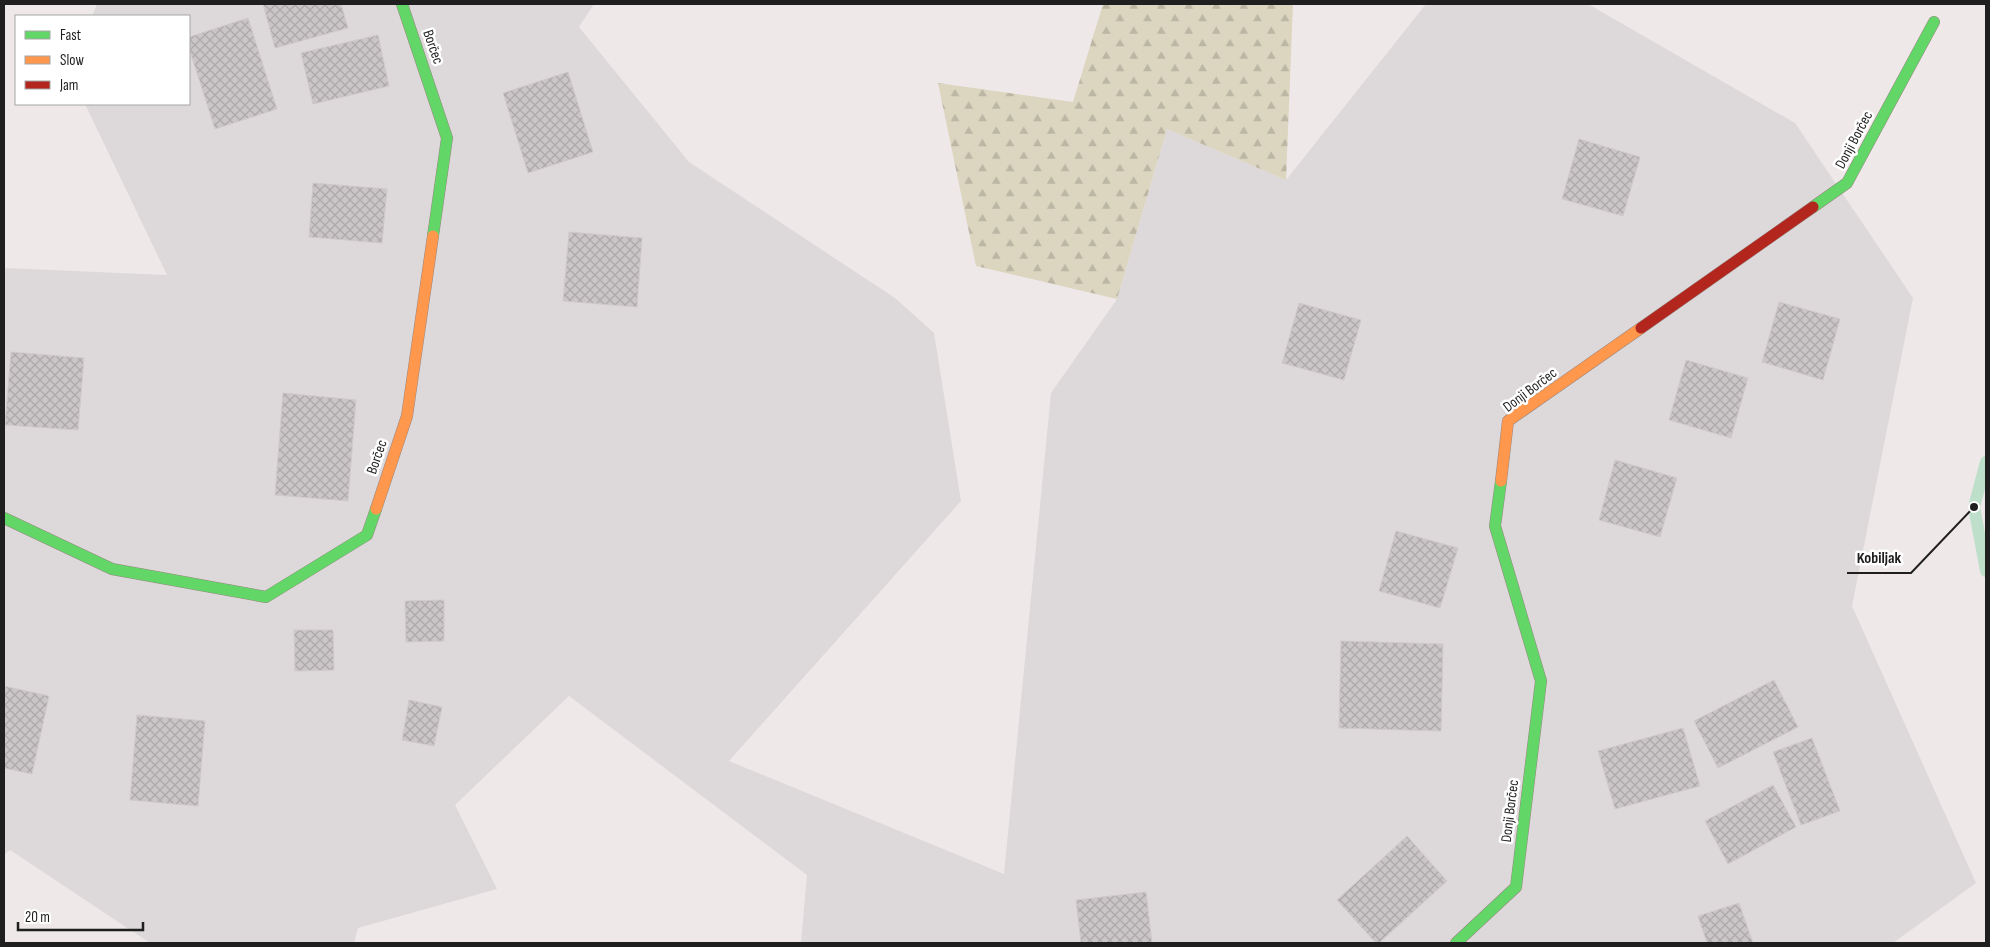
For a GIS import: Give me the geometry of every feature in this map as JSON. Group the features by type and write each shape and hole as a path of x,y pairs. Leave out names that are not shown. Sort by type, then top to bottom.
{"street":[{"name":"Borčec","path":"4,518 112,569 266,597 367,535 406,416 448,138 402,4"},
{"name":"Donji Borčec","path":"1456,943 1516,887 1541,681 1496,526 1508,421 1848,183 1934,22"}],"shaded area":[{"path":"97,4 594,4 579,27 689,162 895,298 934,333 961,501 729,761 1004,874 1051,393 1117,299 1167,129 1286,180 1426,4 1588,4 1795,123 1913,298 1852,606 1976,883 1893,943 801,943 807,875 569,696 455,805 497,889 358,928 354,943 150,943 10,850 4,855 4,268 167,275 85,105 190,105 190,15 92,15"}],"green space":[{"path":"1103,4 1293,4 1286,180 1167,129 1117,299 976,266 938,83 1073,102"}],"building":[{"path":"263,4 341,4 348,28 275,48"},
{"path":"248,18 277,109 215,129 190,51 190,37"},
{"path":"378,35 389,86 313,104 301,53"},
{"path":"568,72 593,152 528,173 503,93"},
{"path":"1579,139 1640,157 1623,216 1562,199"},
{"path":"313,183 387,189 382,243 309,237"},
{"path":"569,232 642,238 637,307 563,301"},
{"path":"1779,302 1840,319 1823,380 1762,362"},
{"path":"1299,303 1361,320 1344,380 1282,363"},
{"path":"11,352 84,358 78,430 5,425"},
{"path":"1686,360 1748,378 1731,438 1669,420"},
{"path":"283,393 356,400 348,501 275,495"},
{"path":"1615,460 1677,478 1660,537 1599,520"},
{"path":"1396,531 1458,548 1440,608 1379,591"},
{"path":"444,600 444,641 406,642 405,601"},
{"path":"294,630 333,630 334,670 295,671"},
{"path":"1341,641 1443,644 1441,731 1339,728"},
{"path":"1774,680 1798,727 1718,768 1694,721"},
{"path":"4,686 49,696 32,774 4,768"},
{"path":"409,700 442,707 434,746 402,740"},
{"path":"137,715 205,721 198,806 130,800"},
{"path":"1683,728 1700,786 1615,809 1598,751"},
{"path":"1812,738 1840,811 1801,825 1773,752"},
{"path":"1773,785 1796,827 1728,864 1705,821"},
{"path":"1407,836 1447,881 1379,943 1376,943 1337,900"},
{"path":"1146,892 1152,943 1081,943 1076,900"},
{"path":"1739,903 1753,943 1707,943 1698,916"}],"waterway":[{"path":"1986,462 1974,507 1986,571"}],"traffic: fast":[{"path":"402,4 447,138 433,236"},
{"path":"1813,207 1847,183 1934,22"},
{"path":"1456,943 1516,887 1541,681 1495,526 1501,481"},
{"path":"4,518 112,569 266,597 367,535 376,509"}],"traffic: slow":[{"path":"376,509 407,416 433,236"},
{"path":"1501,481 1508,421 1641,328"}],"traffic: jam":[{"path":"1641,328 1813,207"}],"place":[{"name":"Kobiljak","path":"1974,507"}]}
